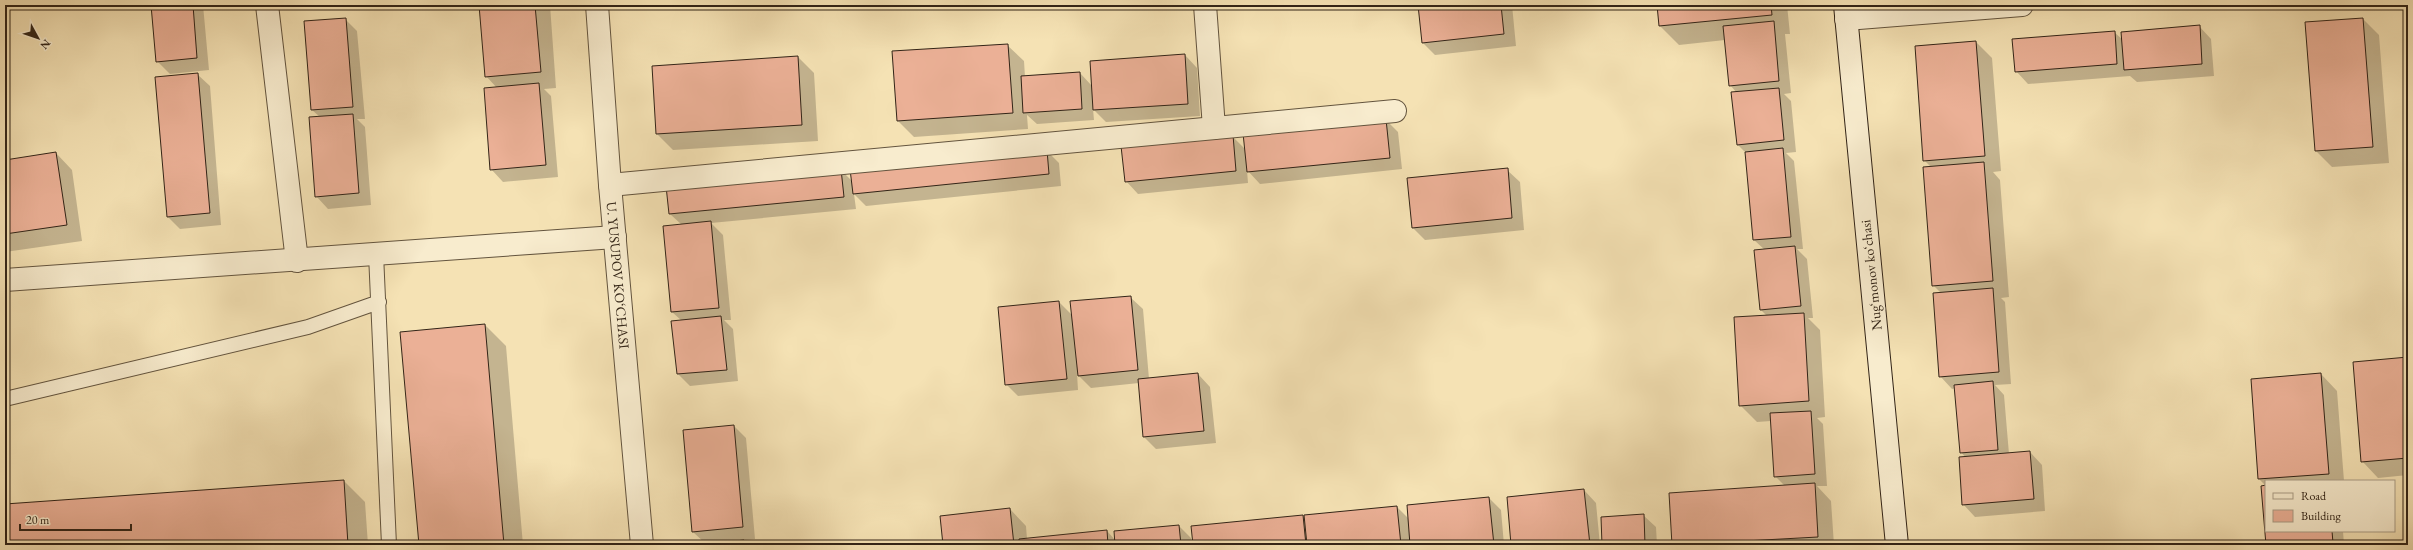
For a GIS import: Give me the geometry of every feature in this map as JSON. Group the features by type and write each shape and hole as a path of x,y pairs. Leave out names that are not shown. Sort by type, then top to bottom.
{"street":[{"path":"267,5 297,261"},
{"name":"U. YUSUPOV KO‘CHASI","path":"597,5 614,237 642,545"},
{"path":"1205,5 1214,128"},
{"path":"1846,12 2022,5"},
{"name":"Nugʻmonov koʻchasi","path":"1846,12 1897,545"},
{"path":"610,184 1395,111"},
{"path":"5,280 297,261 614,237"}],"lane":[{"path":"376,254 389,545"},
{"path":"5,399 308,327 379,302"}],"building":[{"path":"151,5 193,5 197,58 156,62"},
{"path":"479,5 535,5 541,72 485,77"},
{"path":"1418,5 1501,5 1504,34 1422,43"},
{"path":"1657,5 1771,5 1772,15 1659,26"},
{"path":"346,18 353,107 311,110 304,21"},
{"path":"2363,18 2373,147 2315,151 2305,22"},
{"path":"1774,21 1779,81 1729,86 1723,26"},
{"path":"2200,25 2202,64 2124,70 2121,32"},
{"path":"2115,31 2117,64 2015,72 2012,39"},
{"path":"1976,41 1985,156 1923,161 1915,46"},
{"path":"1008,44 1013,113 897,121 892,51"},
{"path":"1185,54 1188,104 1093,110 1090,61"},
{"path":"798,56 802,125 656,134 652,66"},
{"path":"1080,72 1082,109 1023,113 1021,76"},
{"path":"198,73 210,213 167,217 155,77"},
{"path":"539,83 546,165 490,170 484,88"},
{"path":"1779,88 1784,140 1737,145 1731,92"},
{"path":"353,114 359,193 315,197 309,117"},
{"path":"1386,119 1390,158 1247,172 1243,133"},
{"path":"1233,135 1236,171 1125,182 1121,146"},
{"path":"1783,148 1791,237 1753,240 1745,152"},
{"path":"1047,150 1049,174 853,194 850,169"},
{"path":"56,152 67,225 5,234 5,160"},
{"path":"1984,162 1993,281 1932,286 1923,167"},
{"path":"1508,168 1512,218 1412,228 1407,178"},
{"path":"841,169 844,197 669,214 666,186"},
{"path":"711,221 719,308 671,312 663,226"},
{"path":"1795,246 1801,306 1760,310 1754,250"},
{"path":"1993,288 1999,372 1939,377 1933,293"},
{"path":"1131,296 1138,370 1078,376 1070,301"},
{"path":"1059,301 1067,379 1005,385 998,307"},
{"path":"1804,313 1809,401 1739,406 1734,317"},
{"path":"721,316 727,370 677,374 671,321"},
{"path":"485,324 504,545 419,545 400,332"},
{"path":"2408,357 2408,458 2361,462 2353,362"},
{"path":"1198,373 1204,431 1143,437 1138,379"},
{"path":"2321,373 2329,474 2258,479 2251,379"},
{"path":"1993,381 1998,450 1960,453 1954,385"},
{"path":"1811,411 1815,474 1774,477 1770,413"},
{"path":"734,425 743,527 692,532 683,430"},
{"path":"2030,451 2034,499 1962,505 1959,457"},
{"path":"344,480 348,545 5,545 5,504"},
{"path":"1815,483 1818,537 1672,545 1669,493"},
{"path":"2265,485 2265,532 2332,532 2333,543 2266,545 2261,486"},
{"path":"1584,489 1590,545 1511,545 1507,497"},
{"path":"1489,497 1494,545 1410,545 1407,505"},
{"path":"1397,506 1401,545 1307,545 1304,515"},
{"path":"1010,508 1014,545 943,545 940,516"},
{"path":"1644,514 1645,545 1602,545 1601,517"},
{"path":"1303,515 1306,545 1193,545 1191,526"},
{"path":"1179,525 1181,545 1115,545 1114,531"},
{"path":"1107,530 1108,545 1019,545 1019,539"},
{"path":"744,540 745,545 698,545"}]}
